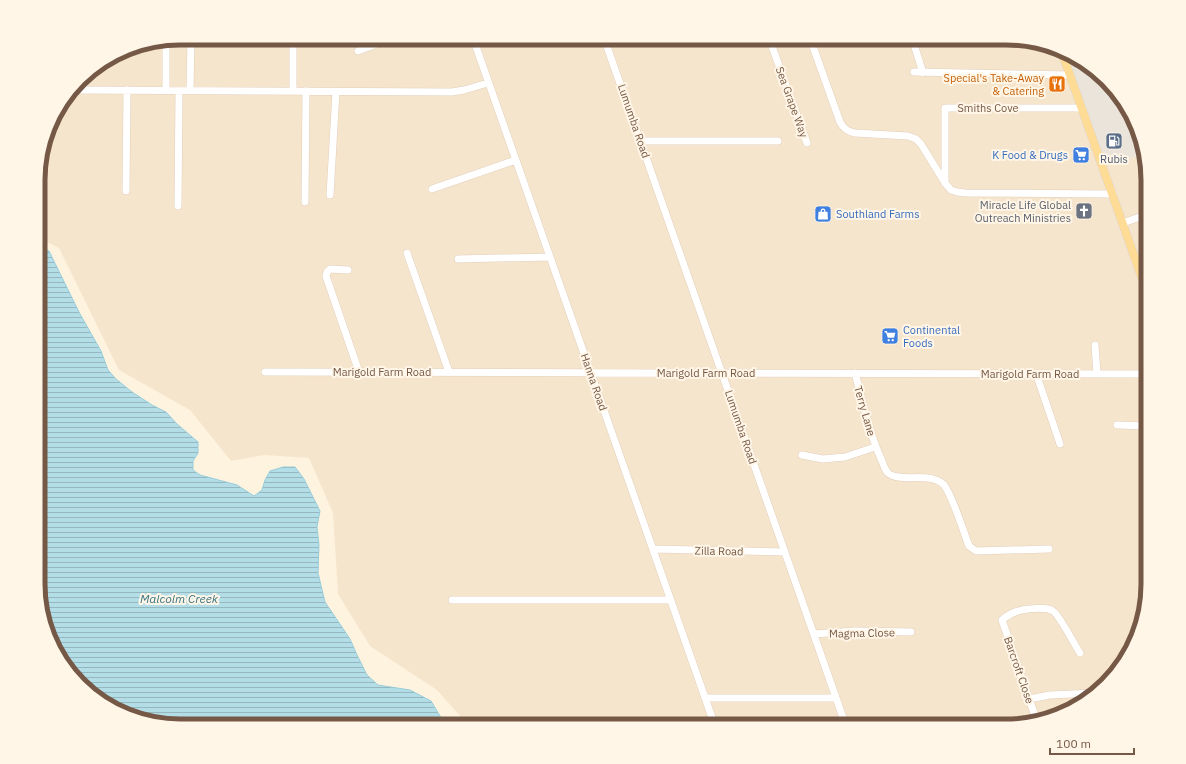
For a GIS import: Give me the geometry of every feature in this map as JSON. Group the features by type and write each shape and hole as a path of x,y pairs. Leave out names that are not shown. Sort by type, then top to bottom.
{"main road":[{"path":"1064,58 1141,275"}],"street":[{"path":"190,91 191,45"},
{"path":"293,45 293,91"},
{"path":"358,51 374,45"},
{"name":"Hanna Road","path":"475,45 712,719"},
{"name":"Lumumba Road","path":"607,45 844,719"},
{"name":"Sea Grape Way","path":"772,45 807,143"},
{"path":"812,45 840,122 844,127 855,133 908,136 914,138 921,144 945,183 952,191 963,193 1112,194"},
{"path":"914,45 923,73"},
{"path":"166,46 166,90"},
{"path":"914,72 1070,75"},
{"path":"79,90 306,92 458,91 488,82"},
{"path":"126,191 127,90"},
{"path":"178,206 179,91"},
{"path":"305,202 306,92"},
{"path":"330,194 336,92"},
{"name":"Smiths Cove","path":"945,183 945,108 1082,108"},
{"path":"641,141 778,142"},
{"path":"432,190 516,160"},
{"path":"1123,223 1141,217"},
{"path":"407,253 449,372"},
{"path":"458,259 550,256"},
{"path":"348,270 332,268 328,270 326,276 359,372"},
{"path":"1095,345 1096,374"},
{"name":"Marigold Farm Road","path":"265,372 1141,374"},
{"name":"Terry Lane","path":"802,456 823,459 845,457 875,447 854,373"},
{"path":"1038,374 1038,379 1060,444"},
{"path":"1117,425 1141,426"},
{"path":"875,447 887,472 897,477 922,477 936,480 943,484 949,493 969,546 976,551 1049,549"},
{"name":"Zilla Road","path":"653,549 785,552"},
{"path":"452,600 670,600"},
{"name":"Barcroft Close","path":"1035,715 1002,620 1012,613 1021,610 1045,608 1052,610 1058,617 1080,653"},
{"name":"Magma Close","path":"814,634 855,631 911,632"},
{"path":"1029,699 1050,695 1085,693"},
{"path":"705,698 836,698"}],"shaded area":[{"path":"171,45 1015,45 1050,52 1066,59 1095,78 1113,98 1123,112 1134,136 1141,171 1141,593 1134,628 1118,659 1108,673 1095,686 1074,701 1058,709 1024,718 463,719 437,690 370,646 338,594 333,513 309,458 264,455 231,461 190,410 119,370 59,248 45,241 46,162 55,128 63,112 73,98 91,78 112,63 128,55 154,48"},
{"path":"1068,60 1102,84 1123,112 1134,136 1138,156 1106,166"}],"water":[{"name":"Malcolm Creek","path":"45,249 49,251 80,314 101,351 108,370 116,379 132,392 166,412 177,424 198,442 198,453 193,461 193,470 200,475 237,485 254,496 262,490 270,471 283,467 295,467 304,479 320,511 317,527 319,545 318,573 325,602 350,639 367,675 378,685 410,690 431,701 442,719 162,718 136,712 120,705 84,680 63,652 55,636 46,602"}],"place":[{"name":"Special's Take-Away & Catering","path":"1057,84"},
{"name":"Rubis","path":"1114,141"},
{"name":"K Food & Drugs","path":"1081,155"},
{"name":"Miracle Life Global Outreach Ministries","path":"1084,211"},
{"name":"Southland Farms","path":"823,214"},
{"name":"Continental Foods","path":"890,336"}]}
